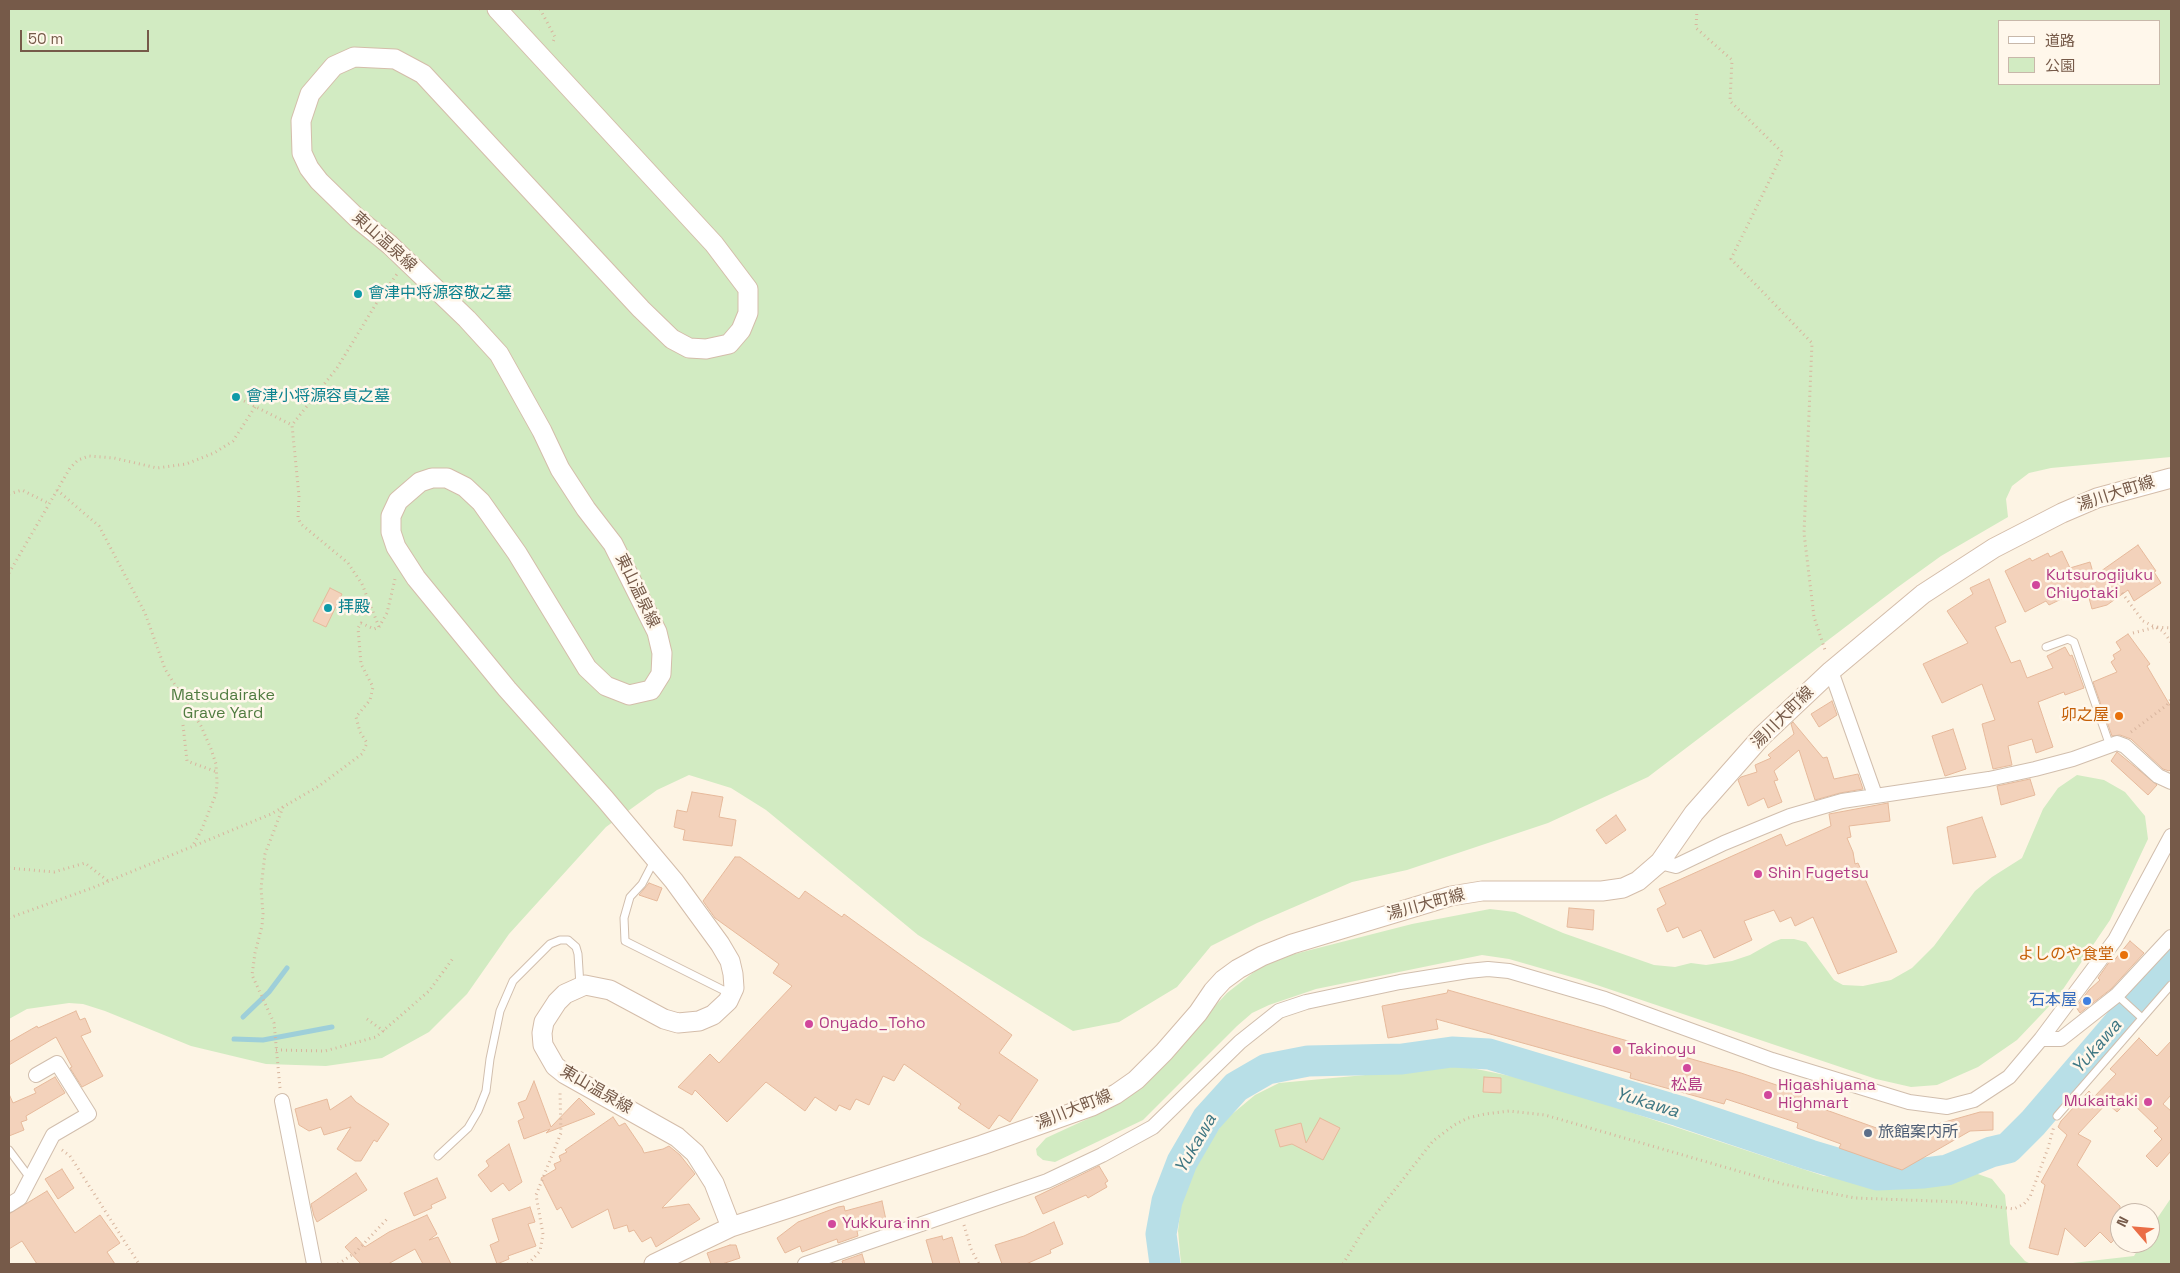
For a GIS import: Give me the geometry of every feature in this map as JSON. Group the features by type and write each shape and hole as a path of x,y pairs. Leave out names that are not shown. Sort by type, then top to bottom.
{"main road":[{"name":"東山温泉線","path":"497,9 714,244 748,289 748,314 741,330 729,344 706,349 689,348 672,339 641,309 423,74 395,59 354,57 334,66 310,94 300,122 302,152 309,168 319,181 358,219 390,245 484,336 499,354 542,431 560,469 586,509 613,544 657,632 662,653 661,674 651,690 629,695 606,686 587,668 517,553 481,502 465,487 447,478 432,478 420,482 398,501 391,516 390,532 396,547 416,578 507,689 655,859 720,944 730,962 733,974 734,988 731,994"},
{"name":"湯川大町線","path":"654,1264 731,1227 982,1145 1092,1106 1116,1094 1136,1080 1164,1052 1223,980 1238,969 1262,956 1292,944 1451,896 1482,891 1602,891 1623,888 1638,881 1660,862 1694,813 1762,736 1831,671 1923,594 1994,548 2062,513 2097,498 2171,478"},
{"path":"580,987 592,986 610,990 664,1019 678,1023 699,1021 714,1015 728,1001 731,994"},
{"name":"東山温泉線","path":"580,987 561,998 544,1022 543,1045 555,1066 676,1137 695,1153 714,1183 731,1227"}],"street":[{"path":"1831,671 1875,795"},
{"path":"1660,862 1676,866 1724,843 1790,816 1842,801 1989,779 2073,759 2113,744 2125,746 2158,776 2171,782"},
{"path":"805,1264 824,1261 960,1210 1047,1181 1102,1155 1153,1127 1240,1042 1279,1010 1306,1002 1458,972 1488,969 1509,972 1605,999 1772,1060 1909,1102 1947,1107 1974,1100 2009,1077 2041,1039 2115,940 2171,836"},
{"path":"2041,1039 2061,1039 2118,996 2171,937"},
{"path":"9,1205 20,1198 52,1135 88,1114 57,1062 36,1074"},
{"path":"282,1101 314,1264"}],"lane":[{"path":"2046,647 2068,639 2074,642 2113,744"},
{"path":"655,859 642,884 630,897 624,918 625,941 731,994"},
{"path":"438,1156 468,1128 478,1111 486,1091 490,1059 500,1011 513,981 550,944 560,940 568,940 576,948 578,954 580,987"},
{"path":"2057,1116 2171,985"},
{"path":"2118,996 2141,1018"},
{"path":"9,1150 30,1179"}],"path":[{"path":"540,9 555,37 545,61"},
{"path":"1698,9 1696,28 1732,60 1730,101 1783,153 1731,259 1812,343 1804,533 1814,617 1831,671"},
{"path":"379,627 362,584 348,563 307,529 298,518 299,496 292,425 337,368 379,299 398,273"},
{"path":"244,401 292,425"},
{"path":"9,573 70,468 78,460 89,456 114,458 157,468 186,464 214,453 233,440 255,406"},
{"path":"9,494 22,490 50,504"},
{"path":"57,490 99,526 145,613 165,669 201,726 211,749 217,772 216,794 204,825 192,848"},
{"path":"9,918 192,848 283,807 319,786 362,754 367,743 360,732 356,716 370,700 374,687 362,664 358,628 361,622 374,629 379,627 387,613 395,577"},
{"path":"2122,593 2147,625 2171,628"},
{"path":"2133,633 2156,627 2163,631 2171,642"},
{"path":"2113,744 2166,705 2171,699"},
{"path":"183,725 187,761 217,772"},
{"path":"282,1101 274,1023 252,975 264,914 261,888 265,854 283,807"},
{"path":"9,868 54,872 85,864 109,881"},
{"path":"276,1050 325,1051 376,1037 385,1032 429,991 454,957"},
{"path":"367,1019 385,1032"},
{"path":"528,1264 540,1251 543,1234 536,1195 561,1134 561,1071"},
{"path":"1342,1264 1364,1228 1434,1141 1454,1125 1468,1118 1485,1114 1509,1111 1545,1115 1783,1184 1855,1198 1960,1202 2014,1209 2024,1204 2030,1197 2048,1148 2057,1116"},
{"path":"50,1140 70,1156 138,1264"},
{"path":"960,1210 971,1249 979,1264"},
{"path":"338,1264 355,1253 387,1219"}],"green space":[{"name":"Matsudairake Grave Yard","path":"9,9 2171,9 2171,457 2051,468 2029,473 2012,486 2006,499 2008,517 1941,556 1898,587 1648,777 1548,823 1407,870 1352,882 1257,923 1211,946 1177,987 1119,1022 1073,1031 918,935 766,810 731,788 689,775 657,790 606,827 509,934 467,994 429,1032 382,1058 326,1066 266,1064 191,1046 83,1004 69,1003 27,1009 9,1019"},
{"path":"2077,775 2104,780 2125,792 2145,816 2148,839 2110,920 2057,998 2017,1040 1978,1067 1937,1085 1911,1087 1876,1079 1582,980 1509,959 1482,955 1316,989 1269,1005 1252,1013 1237,1026 1143,1120 1055,1162 1043,1160 1037,1155 1036,1149 1046,1138 1098,1114 1122,1101 1137,1090 1227,993 1259,968 1275,959 1412,924 1490,909 1515,912 1563,933 1654,965 1675,967 1691,963 1706,965 1732,961 1750,955 1781,939 1794,939 1806,942 1834,980 1843,985 1863,986 1891,980 1912,968 1934,946 1975,891 1992,877 2022,858 2043,809 2058,788"},
{"path":"1462,1066 1539,1082 1824,1176 1890,1182 1975,1173 1992,1179 2005,1195 2010,1244 2025,1261 2031,1264 1181,1264 1178,1231 1182,1196 1201,1155 1225,1120 1255,1095 1279,1083"},
{"path":"2171,1198 2171,1264 2064,1264 2134,1256 2136,1253 2160,1253 2160,1214"}],"building":[{"path":"2138,545 2156,571 2154,572 2161,583 2134,601 2128,590 2107,605 2092,609 2086,587 2049,605 2046,601 2025,612 2005,571 2030,558 2032,561 2048,553 2050,557 2062,551 2070,568 2090,562 2094,576"},
{"path":"1989,579 2006,622 1995,627 2011,663 2020,660 2027,678 2053,668 2047,656 2065,647 2070,656 2072,655 2084,688 2065,695 2064,692 2038,702 2053,747 2036,753 2032,739 2008,746 2012,765 1993,769 1982,724 1995,720 1982,684 1942,703 1923,664 1968,643 1947,611 1973,594 1970,588"},
{"name":"拝殿","path":"330,588 342,594 326,627 313,621"},
{"path":"2128,634 2150,664 2147,666 2171,707 2171,769 2169,771 2163,769 2131,739 2120,735 2112,736 2093,682 2117,672 2111,662 2115,659 2113,655 2121,650 2116,642"},
{"path":"1832,701 1837,715 1819,727 1811,714"},
{"path":"1793,722 1823,758 1827,757 1834,779 1858,774 1863,789 1815,800 1799,750 1774,771 1778,780 1774,781 1782,802 1768,808 1764,798 1748,806 1738,780 1741,777 1757,772 1755,765 1771,758 1768,755 1794,734 1791,724"},
{"path":"1953,729 1966,769 1945,776 1932,736"},
{"path":"2117,752 2157,785 2148,795 2111,761"},
{"path":"2030,779 2035,795 2001,805 1997,786"},
{"path":"692,792 723,797 719,817 736,820 732,846 683,840 685,830 674,827 677,810 687,812"},
{"path":"1888,803 1890,821 1849,826 1851,837 1847,838 1853,852 1855,864 1858,863 1897,952 1838,974 1813,917 1795,926 1791,917 1780,922 1774,910 1744,921 1752,940 1714,958 1701,930 1683,938 1678,927 1667,932 1657,909 1666,904 1659,889 1781,834 1786,846 1831,826 1829,814"},
{"path":"1616,815 1626,830 1606,844 1596,830"},
{"path":"1982,817 1996,857 1953,864 1947,827"},
{"path":"735,857 740,857 799,899 805,891 842,917 844,914 1012,1035 999,1053 1038,1080 1010,1122 999,1115 989,1129 958,1108 961,1104 904,1064 894,1081 883,1076 869,1105 856,1099 850,1110 839,1105 836,1111 815,1097 805,1111 766,1082 727,1122 695,1090 692,1095 678,1087 710,1054 719,1063 792,986 773,973 779,964 715,918 703,901"},
{"path":"649,883 662,888 657,901 639,895"},
{"path":"1569,908 1594,910 1593,930 1567,927"},
{"path":"2130,941 2144,953 2111,989 2080,1013 2076,1007 2089,990 2100,980 2098,978 2110,961 2112,963"},
{"path":"1448,990 1741,1073 1803,1094 1801,1101 1910,1140 1913,1131 1980,1112 1993,1112 1993,1130 1970,1131 1902,1170 1839,1148 1841,1144 1797,1128 1798,1123 1726,1099 1724,1104 1630,1078 1631,1073 1436,1019 1438,1029 1388,1038 1382,1006 1447,993"},
{"path":"76,1011 80,1020 85,1018 91,1032 81,1036 103,1076 82,1087 70,1068 72,1067 56,1037 9,1065 9,1042 37,1026 38,1028"},
{"path":"2139,1038 2157,1056 2171,1041 2171,1095 2163,1104 2171,1111 2171,1151 2157,1167 2146,1156 2162,1139 2154,1131 2158,1128 2129,1100 2117,1112 2107,1103 2078,1134 2091,1141 2077,1165 2117,1203 2110,1203 2110,1242 2100,1232 2085,1247 2065,1228 2058,1255 2029,1248 2045,1185 2041,1182 2067,1135 2058,1127 2061,1121 2089,1091 2094,1097 2116,1074 2110,1069"},
{"path":"55,1077 65,1093 26,1116 27,1120 21,1122 24,1130 9,1136 9,1094 13,1103 36,1093 34,1089"},
{"path":"1484,1077 1501,1078 1501,1093 1483,1092"},
{"path":"534,1081 551,1127 579,1098 595,1114 546,1133 550,1129 524,1139 518,1121 524,1118 518,1103 526,1100"},
{"path":"351,1096 356,1102 389,1124 377,1142 374,1140 361,1161 355,1161 337,1149 351,1127 324,1135 321,1127 309,1131 299,1125 295,1109 327,1099 330,1110"},
{"path":"613,1117 619,1126 625,1123 644,1153 669,1146 680,1155 695,1174 662,1208 689,1204 700,1219 656,1247 651,1237 642,1242 634,1230 629,1232 627,1225 614,1229 608,1209 572,1228 561,1207 557,1210 541,1178 556,1169 554,1164 561,1161 559,1156 567,1152 565,1150"},
{"path":"1320,1118 1340,1128 1323,1160 1292,1144 1280,1147 1275,1130 1301,1123 1306,1143"},
{"path":"509,1144 522,1182 509,1191 503,1183 491,1192 478,1175 489,1166 486,1161"},
{"path":"1099,1166 1108,1181 1105,1183 1107,1187 1088,1198 1086,1195 1043,1214 1035,1197"},
{"path":"62,1169 74,1188 58,1199 45,1179"},
{"path":"356,1173 367,1190 317,1222 311,1204"},
{"path":"437,1178 446,1198 431,1205 432,1208 414,1216 404,1193"},
{"path":"47,1191 75,1233 100,1215 120,1243 107,1252 115,1264 37,1264 22,1241 9,1249 9,1214"},
{"path":"882,1201 886,1220 870,1224 871,1228 857,1231 858,1236 838,1243 837,1239 802,1252 800,1246 785,1253 777,1238 798,1222 838,1207 844,1206 845,1211"},
{"path":"530,1207 535,1222 528,1224 536,1246 508,1256 509,1259 497,1264 490,1245 499,1241 492,1219"},
{"path":"427,1215 437,1234 429,1240 438,1237 451,1264 423,1264 415,1249 388,1264 361,1264 345,1247 356,1237 365,1247 389,1232"},
{"path":"1054,1222 1063,1244 1050,1250 1051,1253 1026,1264 1002,1264 995,1245 1024,1236"},
{"path":"942,1236 943,1240 952,1237 960,1264 933,1264 926,1240"},
{"path":"730,1245 736,1245 740,1258 722,1264 711,1264 707,1253"},
{"path":"862,1254 865,1264 843,1264 842,1261"}],"waterway":[{"name":"Yukawa","path":"1165,1264 1161,1234 1167,1201 1182,1162 1207,1119 1236,1087 1267,1069 1308,1061 1402,1059 1452,1052 1489,1054 1679,1111 1810,1155 1877,1175 1924,1173 1947,1170 1991,1152 2008,1148 2033,1123 2171,962"},
{"path":"243,1017 269,992 287,968"},
{"path":"234,1039 263,1040 332,1027"}],"place":[{"name":"會津中将源容敬之墓","path":"358,294"},
{"name":"會津小将源容貞之墓","path":"236,397"},
{"name":"Kutsurogijuku Chiyotaki","path":"2036,585"},
{"name":"拝殿","path":"328,608"},
{"name":"卯之屋","path":"2119,716"},
{"name":"Shin Fugetsu","path":"1758,874"},
{"name":"よしのや食堂","path":"2124,955"},
{"name":"石本屋","path":"2087,1001"},
{"name":"Onyado_Toho","path":"809,1024"},
{"name":"Takinoyu","path":"1617,1050"},
{"name":"松島","path":"1687,1068"},
{"name":"Higashiyama Highmart","path":"1768,1095"},
{"name":"Mukaitaki","path":"2148,1102"},
{"name":"旅館案内所","path":"1868,1133"},
{"name":"Yukkura inn","path":"832,1224"}]}
